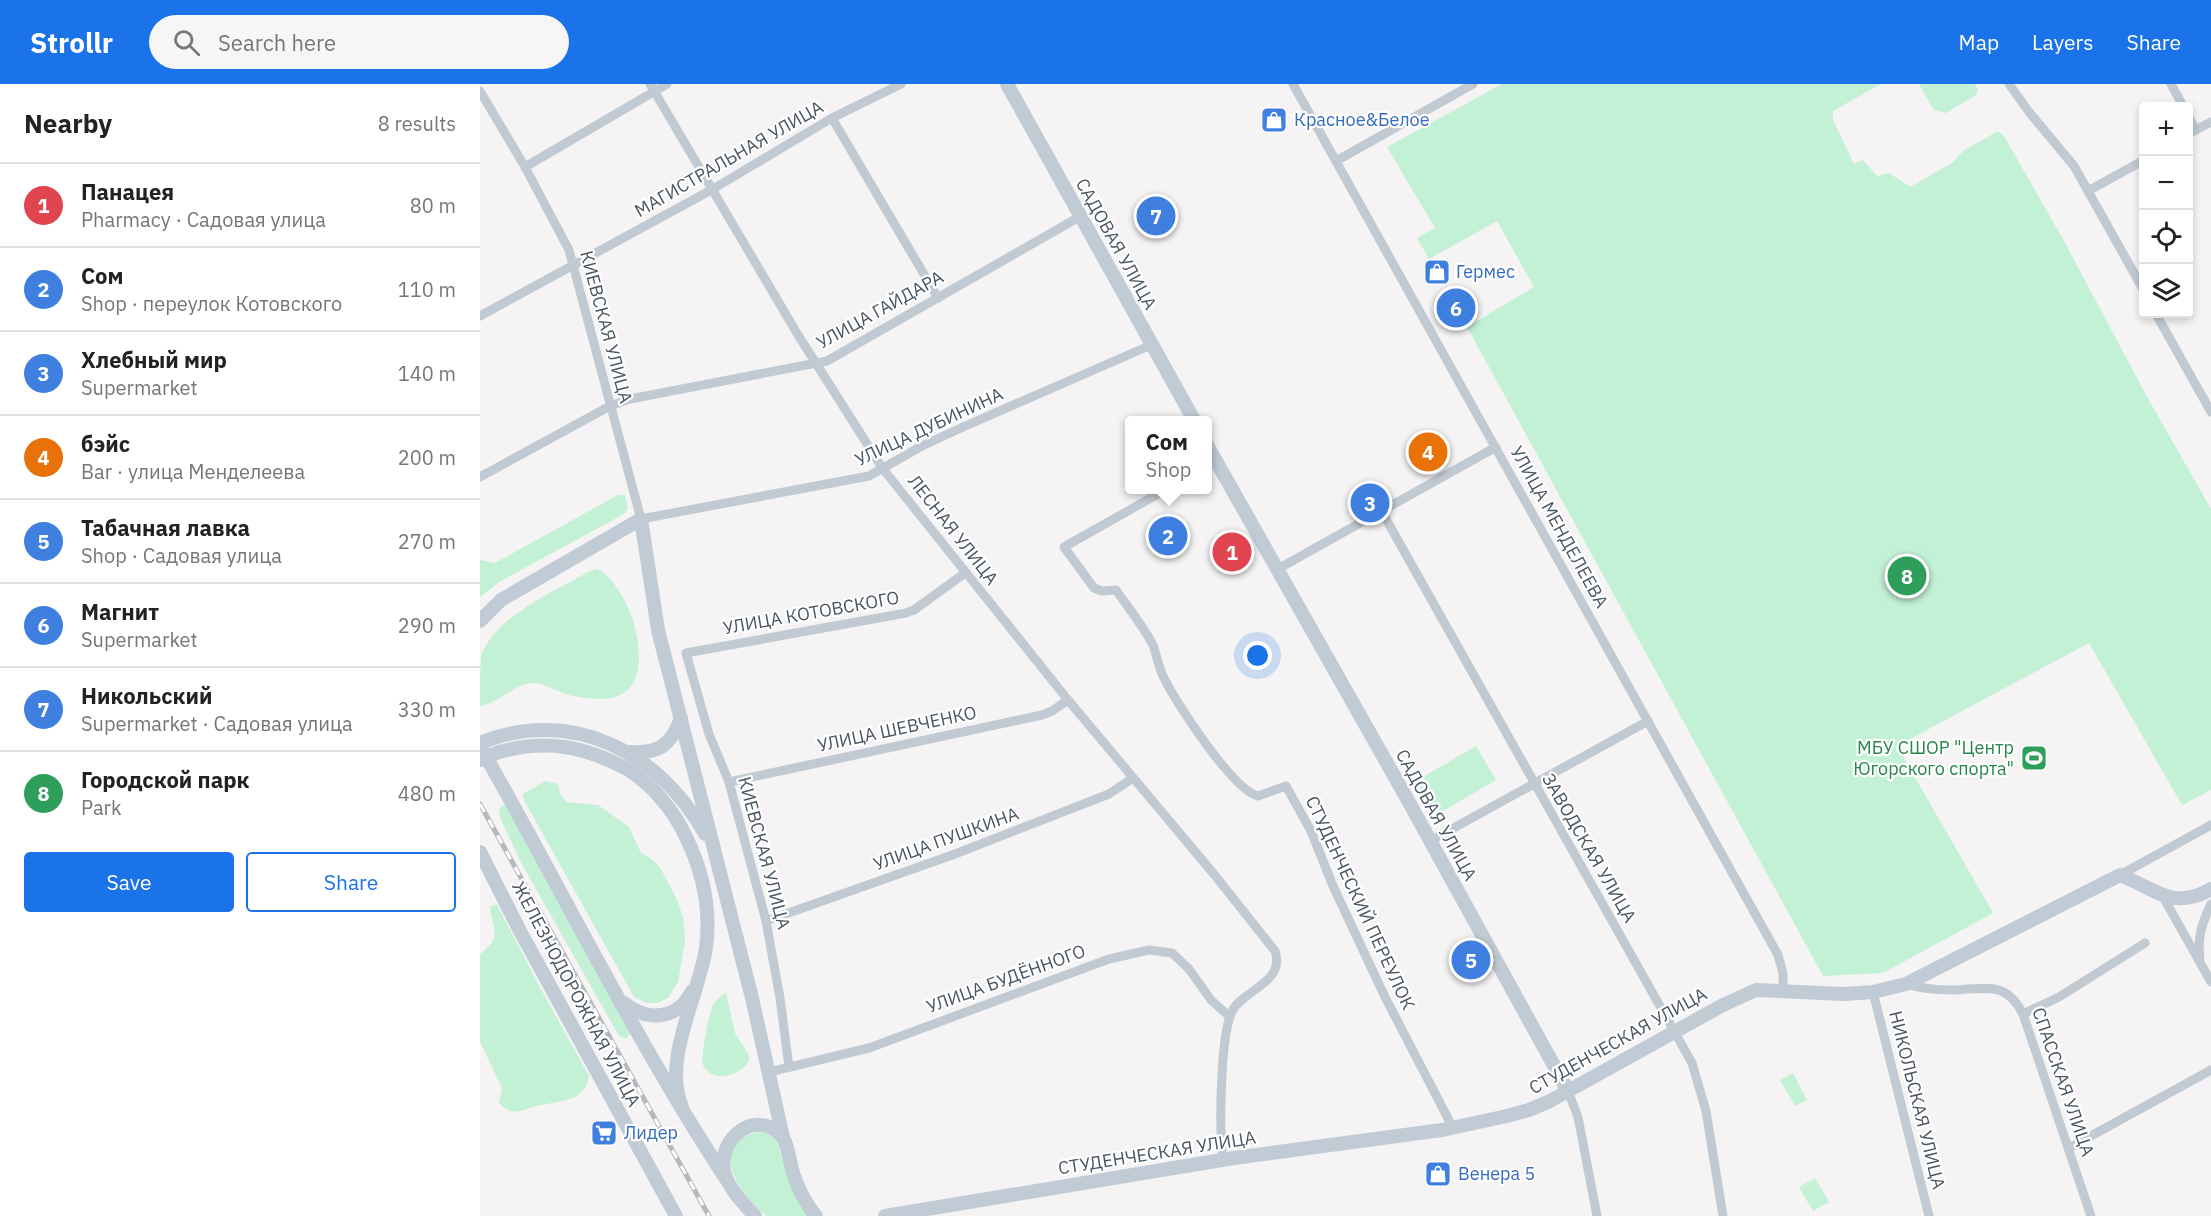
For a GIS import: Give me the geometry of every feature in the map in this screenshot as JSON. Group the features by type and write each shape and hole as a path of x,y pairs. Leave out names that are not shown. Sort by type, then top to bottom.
{"street":[{"path":"525,167 652,88 667,84"},
{"name":"МАГИСТРАЛЬНАЯ УЛИЦА","path":"480,316 713,189 832,118 901,84"},
{"name":"САДОВАЯ УЛИЦА","path":"1007,84 1192,416"},
{"name":"УЛИЦА МЕНДЕЛЕЕВА","path":"1293,84 1778,955 1784,973 1783,990"},
{"path":"1336,161 1473,84"},
{"path":"2009,84 2029,112 2064,153 2139,282"},
{"path":"2171,84 2181,102"},
{"name":"ЛЕСНАЯ УЛИЦА","path":"652,88 816,363 883,469 1068,700 1269,943 1276,955 1276,963 1270,977 1240,1002 1230,1017"},
{"name":"КИЕВСКАЯ УЛИЦА","path":"480,91 562,235 574,265 641,519"},
{"path":"832,118 938,298"},
{"path":"2193,131 2211,122"},
{"path":"2088,191 2139,163"},
{"name":"УЛИЦА ГАЙДАРА","path":"480,477 610,406 630,399 827,361 841,355 1081,216"},
{"path":"2158,318 2211,412"},
{"name":"УЛИЦА ДУБИНИНА","path":"641,519 869,476 922,446 1151,345"},
{"path":"1276,570 1382,513 1496,447"},
{"name":"САДОВАЯ УЛИЦА","path":"1212,466 1276,570 1430,841 1568,1092 1578,1117 1597,1216"},
{"name":"СТУДЕНЧЕСКИЙ ПЕРЕУЛОК","path":"1157,494 1064,547 1094,588 1102,591 1116,590 1152,645 1163,678 1183,710 1201,737 1244,790 1258,796 1286,786 1311,831 1333,886 1385,997 1454,1128"},
{"name":"ЗАВОДСКАЯ УЛИЦА","path":"1382,513 1692,1063 1702,1093 1723,1216"},
{"path":"480,621 501,600 641,519 658,630 718,861 783,1137 793,1175 801,1193 816,1216"},
{"name":"УЛИЦА КОТОВСКОГО","path":"686,653 906,613 914,610 965,573"},
{"name":"КИЕВСКАЯ УЛИЦА","path":"686,653 709,734 729,782 766,921 780,998 789,1067"},
{"name":"УЛИЦА ШЕВЧЕНКО","path":"729,782 1042,715 1068,700"},
{"path":"628,752 649,752 663,746 675,735 681,718"},
{"path":"1430,841 1648,721"},
{"path":"718,861 707,836 685,801 660,775 628,752 598,740 561,730 518,731 480,744 619,998 682,1107 726,1179 755,1216"},
{"path":"480,760 499,752 541,744 581,750 631,772 658,796 684,832 702,880 708,926 700,973 676,1062 676,1090 682,1107"},
{"name":"УЛИЦА ПУШКИНА","path":"766,921 955,854 1109,794 1133,778"},
{"path":"2120,875 2211,825"},
{"name":"ЖЕЛЕЗНОДОРОЖНАЯ УЛИЦА","path":"480,852 520,931 676,1216"},
{"path":"2120,875 2171,898 2190,898 2211,889"},
{"name":"СТУДЕНЧЕСКАЯ УЛИЦА","path":"885,1216 1223,1160 1454,1128 1529,1110 1568,1092 1746,993 1764,989 1829,994 1873,992 1906,984 2120,875"},
{"path":"2162,895 2211,982"},
{"path":"2200,964 2198,942 2204,918 2211,904"},
{"path":"2023,1014 2059,997 2145,943"},
{"name":"УЛИЦА БУДЁННОГО","path":"769,1072 869,1048 1108,959 1149,950 1172,953 1211,1000 1230,1017"},
{"path":"619,998 636,1012 664,1016 682,1006 700,973"},
{"name":"СПАССКАЯ УЛИЦА","path":"1906,984 1938,990 1989,988 2010,995 2018,1003 2091,1216"},
{"name":"НИКОЛЬСКАЯ УЛИЦА","path":"1873,992 1929,1216"},
{"path":"1223,1160 1221,1128 1224,1062 1230,1017"},
{"path":"2069,1148 2211,1070"},
{"path":"726,1179 724,1152 726,1145 734,1135 747,1128 762,1126 774,1128 783,1137"}],"green space":[{"path":"1502,84 1881,84 1833,111 1833,120 1854,164 1863,160 1877,176 1889,173 1910,187 1952,163 1963,151 1998,131 2004,136 2211,509 2211,790 2182,805 2089,643 1897,746 1993,913 1883,973 1823,976 1467,327 1534,287 1497,221 1429,259 1417,238 1435,228 1387,147"},
{"path":"1919,84 1975,84 1978,90 1976,95 1946,113 1934,110"},
{"path":"618,495 625,495 628,508 624,514 499,582 480,597 480,560 495,563"},
{"path":"597,569 609,577 614,584 624,599 633,620 638,641 639,664 632,685 615,697 600,699 573,696 535,683 521,686 480,706 481,656 488,642 499,629 527,606"},
{"path":"1476,746 1496,780 1436,815 1416,781"},
{"path":"545,781 558,784 560,794 566,802 598,805 629,827 641,853 653,860 661,869 678,902 683,918 685,941 678,982 668,998 657,1003 647,1003 634,997 524,800 523,794"},
{"path":"503,805 507,806 630,1033 627,1039 619,1036 523,866 500,818 499,809"},
{"path":"497,905 589,1076 583,1091 564,1101 519,1111 504,1108 499,1103 502,1088 480,1042 480,954 494,938 490,907"},
{"path":"726,992 735,1033 748,1054 749,1060 734,1074 720,1076 707,1071 702,1060 713,1005"},
{"path":"1793,1073 1807,1100 1795,1106 1780,1080"},
{"path":"757,1132 767,1133 776,1139 787,1174 808,1216 766,1216 756,1207 738,1183 732,1171 730,1159 733,1148 741,1139"},
{"path":"1815,1178 1829,1202 1813,1211 1799,1187"}],"railway":[{"path":"480,804 709,1216"}],"place":[{"name":"Красное&Белое","path":"1274,120"},
{"name":"Никольский","path":"1156,216"},
{"name":"Гермес","path":"1437,272"},
{"name":"Магнит","path":"1456,308"},
{"name":"бэйс","path":"1428,452"},
{"name":"Хлебный мир","path":"1370,503"},
{"name":"Сом","path":"1168,536"},
{"name":"Панацея","path":"1232,552"},
{"name":"Городской парк","path":"1907,576"},
{"name":"МБУ СШОР \"Центр Югорского спорта\"","path":"2034,758"},
{"name":"Табачная лавка","path":"1471,960"},
{"name":"Лидер","path":"604,1133"},
{"name":"Венера 5","path":"1438,1174"}]}
